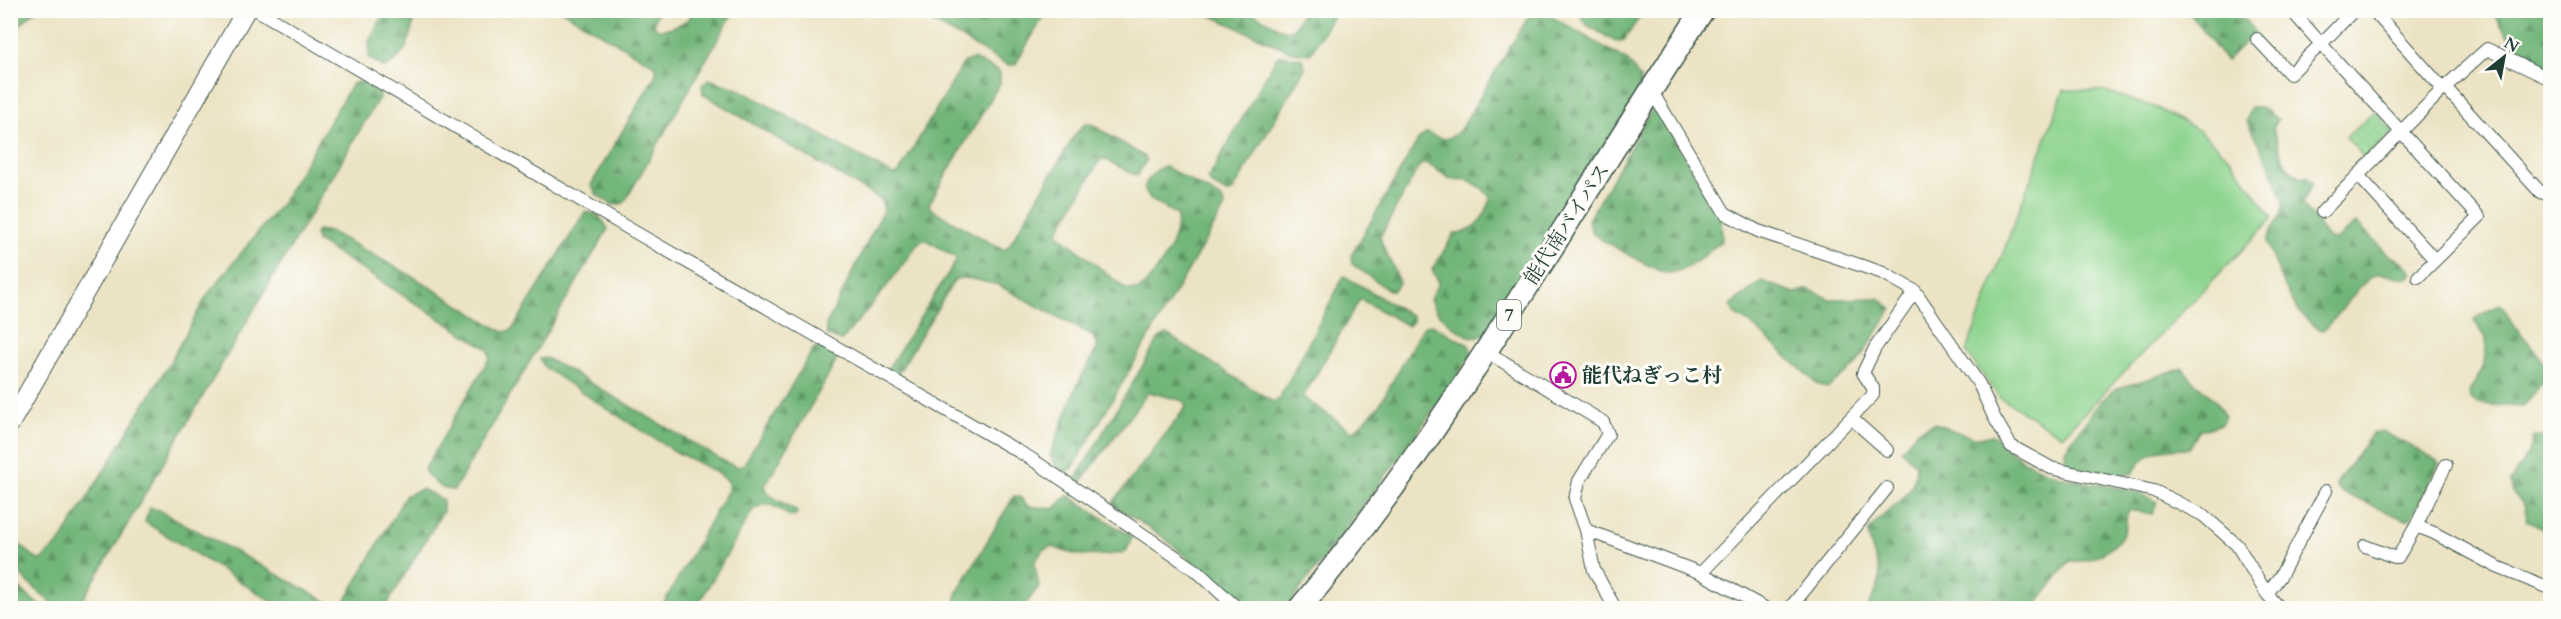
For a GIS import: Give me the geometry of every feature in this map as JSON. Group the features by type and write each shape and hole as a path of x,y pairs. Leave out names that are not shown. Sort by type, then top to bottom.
{"highway":[{"name":"能代南バイパス","path":"1300,609 1419,451 1487,352 1703,10"}],"street":[{"path":"10,424 246,10"},
{"path":"257,10 623,225 1030,458 1197,571 1237,609"},
{"path":"2291,10 2479,217 2418,277"},
{"path":"2257,39 2290,74 2354,10"},
{"path":"2373,10 2540,192 2547,194 2550,192"},
{"path":"2322,212 2444,88 2487,50 2550,79"},
{"path":"1651,90 1725,213 1758,231 1883,273 1915,291 1979,384 1994,417 2011,446 2051,468 2154,491 2202,515 2236,545 2267,594 2280,609"},
{"path":"2358,175 2435,261"},
{"path":"1701,573 1872,395 1873,388 1863,373 1875,348 1915,291"},
{"path":"1487,352 1604,422 1608,434 1579,481 1575,499 1586,530 1594,570 1615,609"},
{"path":"1851,418 1887,450"},
{"path":"2365,546 2398,557 2446,465"},
{"path":"1790,609 1887,488"},
{"path":"2267,594 2281,574 2326,490"},
{"path":"2416,526 2434,533 2497,567 2550,588"},
{"path":"1586,530 1701,573 1764,609"}],"green space":[{"path":"11,10 35,11 20,25 11,67"},
{"path":"386,11 415,11 408,44 400,56 385,68 369,58 369,41"},
{"path":"562,11 658,11 653,25 660,30 680,24 695,11 734,11 624,203 613,205 597,195 591,185 656,74 656,66"},
{"path":"914,11 954,11 974,21 984,11 1047,11 1015,65 1007,65"},
{"path":"1201,11 1249,11 1285,31 1293,29 1304,11 1336,11 1310,54 1292,52"},
{"path":"1532,11 1542,11 1628,61 1641,80 1642,87 1490,331 1479,337 1472,337 1447,322 1430,299 1439,282 1432,270 1454,234 1473,228 1489,206 1491,199 1482,188 1468,180 1451,179 1426,163 1420,165 1380,237 1399,283 1394,290 1389,290 1352,264 1351,256 1418,140 1427,133 1440,138 1448,138 1460,130"},
{"path":"1577,11 1644,11 1624,40 1616,42 1587,25"},
{"path":"2188,11 2237,11 2255,32 2226,61"},
{"path":"2493,11 2550,11 2550,72 2517,46 2503,29"},
{"path":"1282,55 1303,59 1305,68 1233,191 1228,194 1211,184 1208,179 1276,58"},
{"path":"973,59 1000,72 1000,83 929,204 931,209 1003,250 1009,246 1073,138 1084,124 1091,124 1145,157 1146,161 1137,176 1104,159 1100,160 1057,233 1126,289 1139,290 1166,256 1174,236 1177,215 1151,200 1144,189 1147,181 1159,168 1166,167 1221,198 1225,207 1072,469 1066,472 1056,467 1050,455 1077,385 1098,347 1092,335 996,284 960,278 955,279 897,375 887,370 956,261 955,257 925,239 919,242 884,290 841,341 827,335 826,325 884,209 881,200 703,94 702,85 709,79 739,89 893,175 898,174 964,62"},
{"path":"363,81 377,88 380,96 78,608 57,608 11,567 11,538 40,561 61,541 163,374 208,294 281,204 352,84"},
{"path":"2064,90 2105,91 2157,108 2200,131 2229,157 2273,218 2062,436 1999,397 1966,352"},
{"path":"2251,107 2263,108 2278,120 2273,128 2280,153 2293,173 2308,177 2313,183 2302,203 2327,237 2335,241 2356,223 2388,254 2406,265 2412,272 2409,277 2380,274 2373,276 2358,289 2336,317 2322,330 2302,315 2295,304 2267,243 2281,214 2283,204 2274,174 2247,121"},
{"path":"1652,110 1658,112 1721,217 1722,240 1690,266 1667,273 1642,262 1597,236 1592,232 1588,220"},
{"path":"2375,111 2393,131 2364,158 2346,137"},
{"path":"585,212 599,217 608,229 454,490 440,487 424,470 490,357 488,349 317,241 315,234 318,230 331,232 412,276 503,332 512,330"},
{"path":"1344,276 1412,316 1413,321 1408,326 1360,299 1303,397 1353,432 1378,407 1423,327 1431,324 1469,345 1472,354 1407,447 1286,608 1247,608 1163,537 1112,504 1186,407 1184,401 1148,392 1080,483 1075,480 1159,338 1167,334 1273,402 1279,399"},
{"path":"1762,281 1795,293 1808,289 1830,299 1879,298 1892,309 1856,365 1827,388 1817,384 1750,323 1735,315 1730,305"},
{"path":"2500,304 2545,364 2542,383 2523,407 2478,404 2470,398 2469,392 2483,368 2486,349 2486,337 2474,321"},
{"path":"821,347 838,358 765,486 769,495 794,509 797,512 796,515 791,517 772,505 763,505 752,511 696,608 661,608 728,490 728,481 671,449 608,409 545,368 540,359 546,358 570,371 725,462 738,467 744,464 814,348"},
{"path":"2183,368 2191,379 2215,400 2225,417 2221,424 2199,431 2189,448 2163,449 2150,454 2133,473 2126,475 2077,469 2066,463 2065,450 2100,402 2116,389"},
{"path":"1934,423 1970,436 1992,435 2021,459 2056,475 2146,496 2157,502 2153,514 2129,510 2125,529 2116,543 2102,554 2086,560 2070,561 2034,608 1867,608 1880,578 1880,571 1868,533 1883,515 1906,495 1915,477 1916,464 1901,450 1918,430"},
{"path":"2382,431 2436,460 2439,464 2411,518 2406,520 2343,493 2336,484 2372,434"},
{"path":"2534,436 2541,437 2550,445 2550,510 2542,529 2528,521 2524,505 2513,493 2510,482 2531,448"},
{"path":"422,489 443,500 443,511 385,608 282,608 145,522 150,508 159,510 335,606 344,603 406,495"},
{"path":"1068,495 1132,537 1126,552 1088,555 1069,553 1052,546 1043,550 1034,563 1039,586 1023,608 953,608 958,591 1014,496 1021,498 1028,506 1054,509"},
{"path":"10,580 42,608 11,608"}],"place":[{"name":"能代ねぎっこ村","path":"1563,375"}]}
